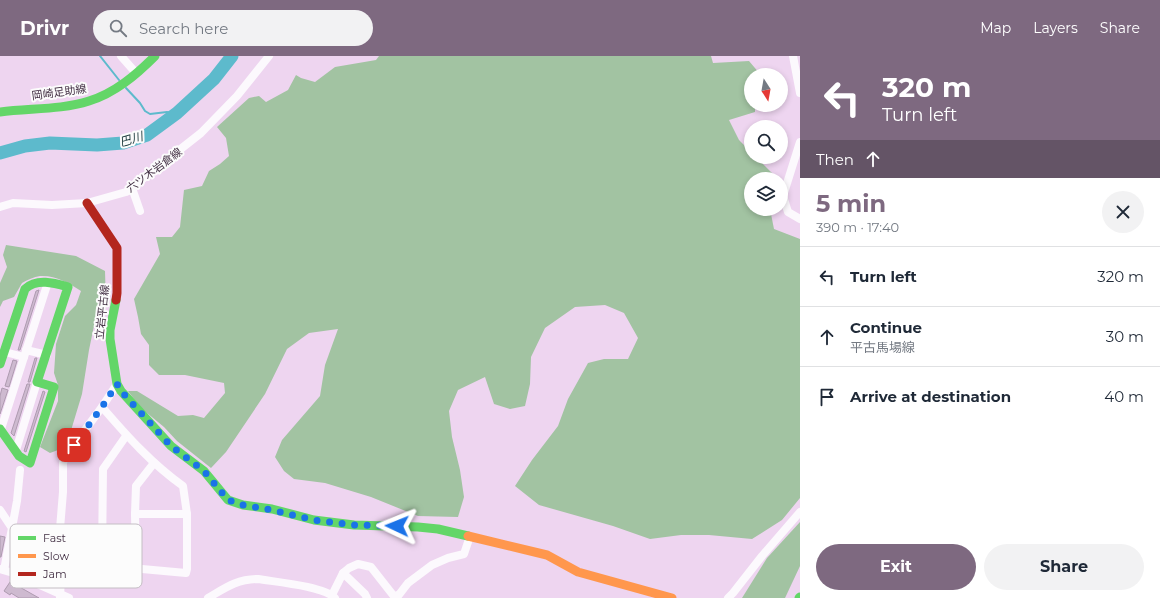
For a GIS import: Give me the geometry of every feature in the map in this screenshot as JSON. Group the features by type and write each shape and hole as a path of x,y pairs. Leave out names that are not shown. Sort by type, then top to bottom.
{"street":[{"path":"121,56 136,74"},
{"name":"岡崎足助線","path":"0,112 89,101 115,90 144,68 155,56"},
{"name":"六ツ木岩倉線","path":"0,207 13,203 52,205 87,203 126,192 201,133 237,96 270,56"},
{"path":"793,56 800,94"},
{"path":"800,142 784,196 788,212 800,219"},
{"path":"132,188 140,211"},
{"name":"立岩平古線","path":"87,203 117,248 117,293 110,330 117,384"},
{"path":"0,364 26,287 42,281 68,287 16,450"},
{"path":"38,382 54,387 30,463 20,456 0,429 48,282"},
{"path":"5,352 47,355"},
{"path":"60,524 65,457 117,384 121,391 171,446 204,471 228,500 243,505 314,520 354,525 438,529 470,536 547,555 578,572 672,598"},
{"path":"102,407 126,436 154,463 183,486 187,514 186,573 142,569"},
{"path":"102,524 103,469 126,436"},
{"path":"135,524 136,486 154,463"},
{"path":"13,524 20,470"},
{"path":"0,510 10,525"},
{"path":"728,598 734,593 762,556 800,512"},
{"path":"135,514 187,514"},
{"path":"2,570 10,536"},
{"path":"208,598 239,581 253,579 318,589 334,596 343,573 358,564 371,567 393,596 398,596 408,584 432,565 448,558 464,554 470,536"},
{"path":"343,573 365,594 367,598"},
{"path":"44,588 63,597"}],"green space":[{"path":"379,56 711,56 713,63 749,61 755,68 744,68 744,112 755,112 729,120 739,140 744,145 744,164 763,164 771,172 744,172 744,216 771,216 774,229 800,239 800,498 782,520 752,539 709,535 681,535 650,539 613,526 539,505 515,486 532,460 558,426 568,399 588,363 604,359 628,359 638,338 624,313 605,305 575,307 545,328 531,357 530,384 525,406 510,409 494,404 485,377 458,390 449,411 452,437 460,470 464,497 458,517 418,516 371,497 325,483 294,479 284,471 275,457 282,440 320,396 325,365 338,329 309,333 287,349 265,394 226,452 211,468 177,441 164,427 141,408 128,391 137,391 178,416 193,415 204,418 225,393 224,383 185,375 159,375 149,365 149,345 141,334 134,299 160,254 156,237 172,237 180,227 184,190 202,186 209,171 229,156 226,138 217,127 249,98 259,96 266,102 288,90 296,75 315,82 335,67 376,60"},
{"path":"6,245 76,256 105,271 106,305 95,321 82,394 66,447 50,453 40,447 58,401 58,385 54,373 56,344 65,316 76,305 81,291 67,282 56,278 40,276 22,283 14,297 3,301 0,307 0,283 7,267 3,255"},
{"path":"800,522 800,566 785,598 742,598 767,558"}],"building":[{"path":"39,290 20,350 18,350 36,291"},
{"path":"35,358 37,358 30,382 28,382"},
{"path":"13,360 17,361 9,387 5,386"},
{"path":"27,384 30,384 14,436 11,433"},
{"path":"2,388 8,390 0,414 0,396"},
{"path":"43,391 45,392 26,452 24,451"},
{"path":"0,536 5,537 1,557 0,557"},
{"path":"10,582 10,588 21,588 39,598 19,598 4,591"}],"waterway":[{"path":"100,56 119,80"},
{"name":"巴川","path":"0,153 25,146 50,143 97,145 123,143 147,135 177,113 214,79 232,56"},
{"path":"126,88 140,103 145,111 150,114 167,112 179,115"}],"traffic: fast":[{"path":"0,112 67,106 99,98 125,83 155,56"},
{"path":"0,364 25,289 35,283 40,282 68,287 37,382 54,387 30,463 19,456 0,429"},
{"path":"116,300 110,330 110,339 117,384 121,391 171,446 204,471 228,500 243,505 272,509 314,520 354,525 438,529 468,536"}],"traffic: slow":[{"path":"468,536 547,555 578,572 672,598"}],"traffic: jam":[{"path":"87,203 117,248 116,300"}],"route":[{"path":"74,445 117,384 121,391 171,446 204,471 228,500 243,505 314,520 354,525 397,526"}]}
